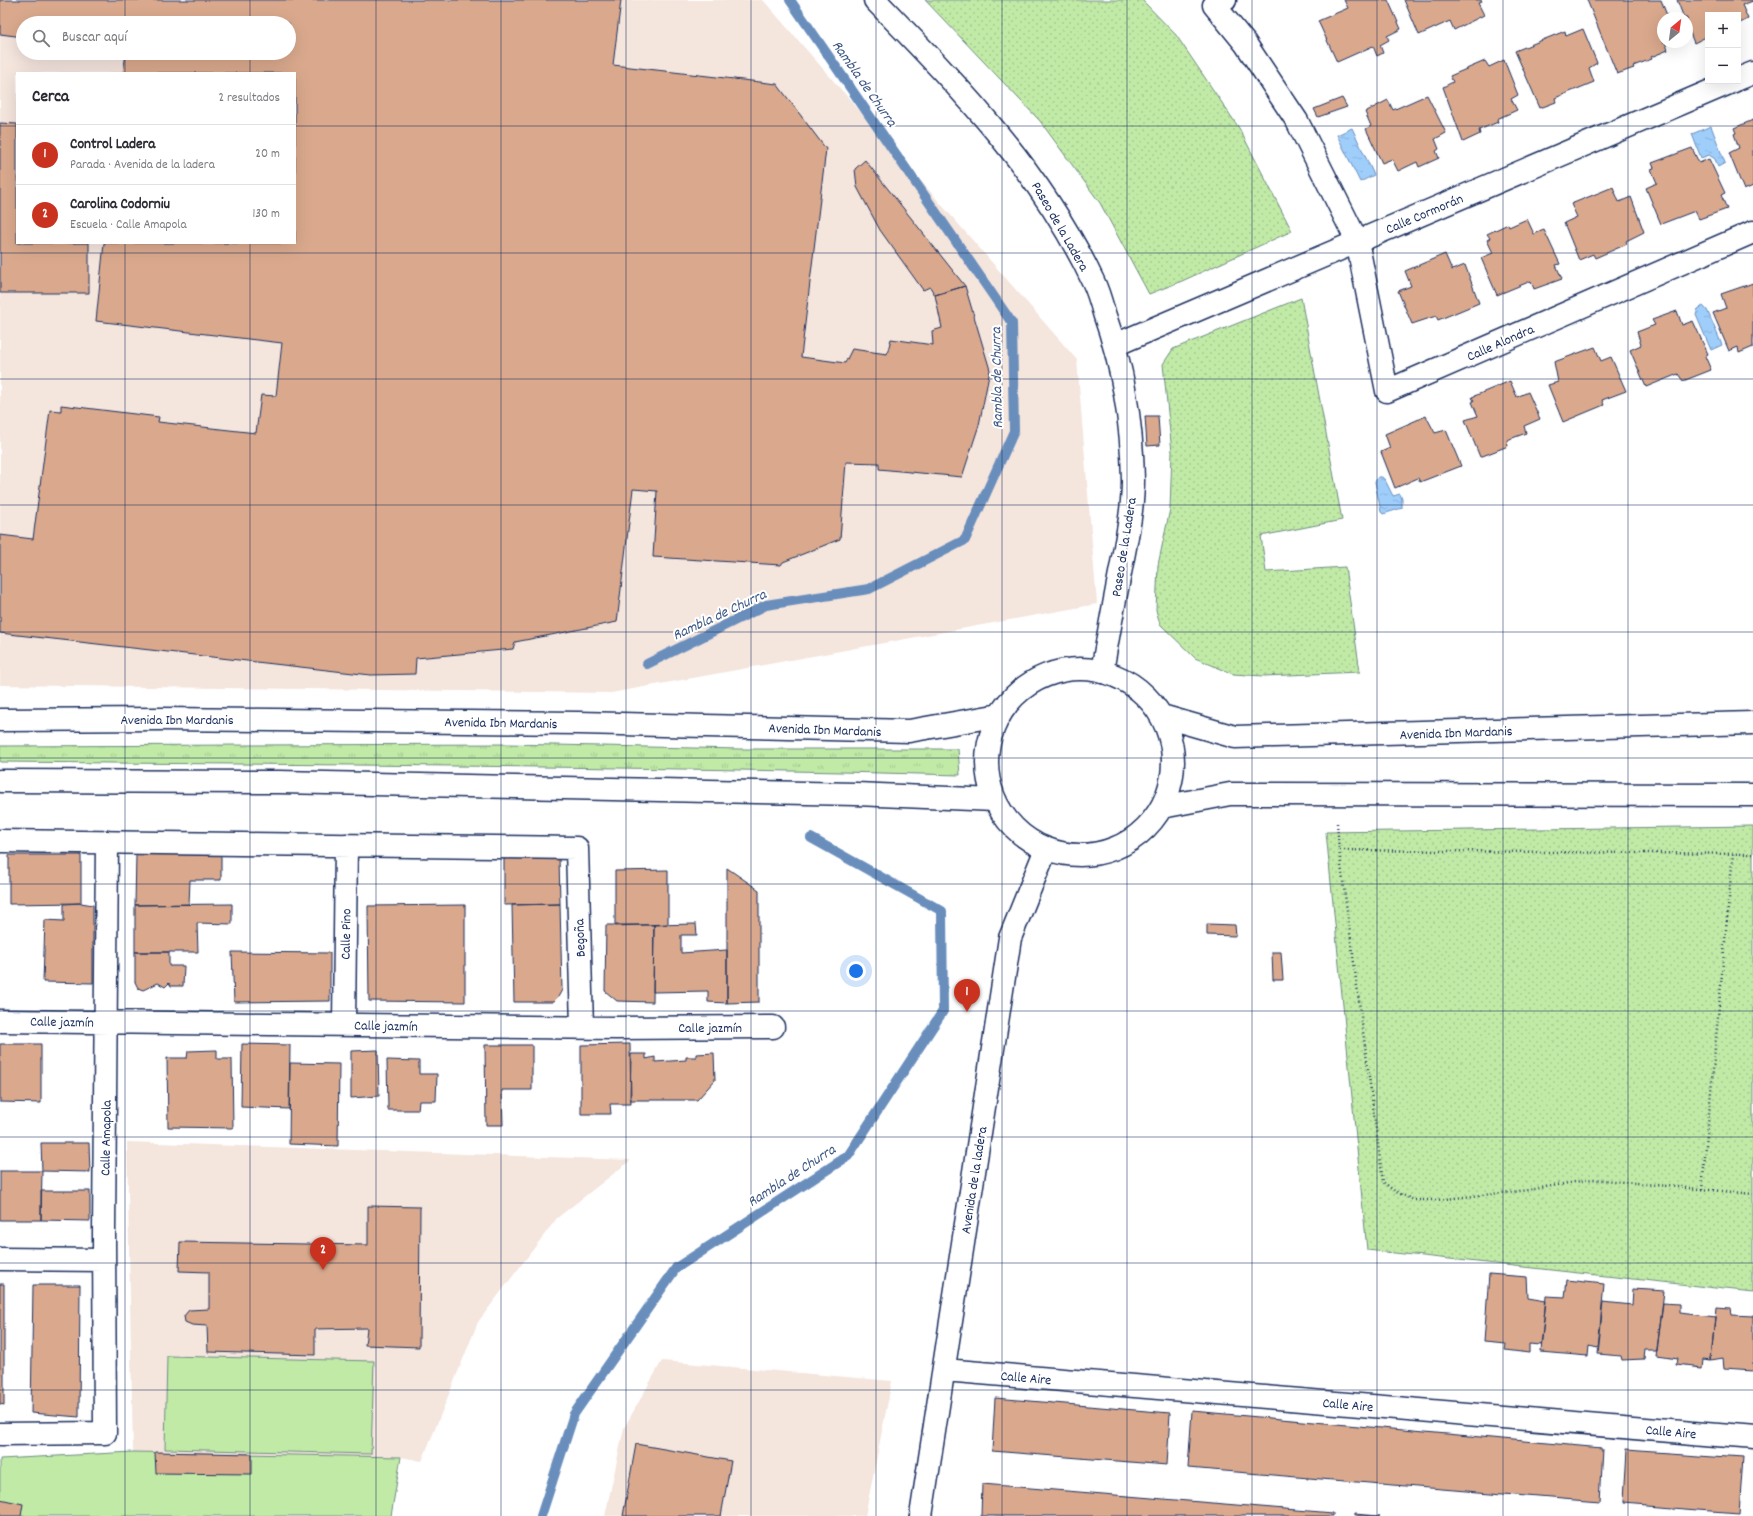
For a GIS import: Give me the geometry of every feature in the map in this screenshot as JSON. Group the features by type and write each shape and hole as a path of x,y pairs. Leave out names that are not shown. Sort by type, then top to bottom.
{"street":[{"name":"Paseo de la Ladera","path":"875,0 949,76 992,124 1032,176 1065,226 1094,282 1115,345 1127,398 1133,482 1127,534 1102,672"},
{"path":"1220,2 1297,122 1357,241"},
{"path":"1741,78 1753,73"},
{"name":"Calle Cormorán","path":"1115,345 1727,84"},
{"name":"Calle Alondra","path":"1357,241 1387,391 1753,232"},
{"path":"1072,669 1102,672 1126,681 1146,696 1162,716 1172,746 1173,777 1162,807 1146,829 1125,845 1099,854 1072,855 1046,849 1025,837 1008,821 995,800 987,772 989,742 1000,715 1019,692 1044,676 1072,669"},
{"name":"Avenida Ibn Mardanis","path":"0,720 160,718 547,722 909,731 1000,715"},
{"name":"Avenida Ibn Mardanis","path":"1162,716 1235,738 1753,723"},
{"path":"0,781 287,782 840,793 995,800"},
{"path":"1162,807 1230,794 1753,795"},
{"path":"0,841 346,845"},
{"name":"Calle Amapola","path":"0,1434 105,1433 104,1260 107,842"},
{"name":"Begoña","path":"346,845 577,848 582,1028"},
{"name":"Calle Pino","path":"344,1024 346,845"},
{"name":"Avenida de la ladera","path":"921,1516 1010,938 1046,849"},
{"name":"Calle jazmín","path":"0,1021 582,1028 773,1027"},
{"path":"0,1259 104,1260"},
{"name":"Calle Aire","path":"944,1370 1753,1438"}],"path":[{"path":"1334,794 1339,850 1383,1182 1396,1192 1414,1200 1436,1200 1529,1190 1592,1179 1753,1194"},
{"path":"1339,850 1753,854"},
{"path":"1702,1189 1733,854"}],"shaded area":[{"path":"0,0 763,0 1077,360 1097,604 611,693 0,685"},
{"path":"127,1142 631,1160 557,1218 478,1322 422,1461 401,1457 133,1452"},
{"path":"662,1361 892,1381 865,1516 605,1516 624,1428"}],"green space":[{"path":"925,0 1142,0 1176,35 1239,128 1292,231 1182,281 1149,294 1100,203 1040,121"},
{"path":"1301,298 1342,520 1261,536 1266,572 1345,567 1360,672 1264,676 1233,674 1195,658 1160,624 1156,610 1158,565 1170,509 1172,452 1163,364 1173,349"},
{"path":"508,744 740,749 958,749 960,775 600,768 0,762 0,746"},
{"path":"1753,826 1753,1292 1367,1250 1326,832"},
{"path":"167,1356 374,1361 371,1454 165,1449"},
{"path":"133,1452 401,1457 391,1516 0,1516 0,1459"}],"water":[{"path":"1711,126 1725,163 1718,167 1715,159 1709,155 1701,158 1692,134"},
{"path":"1352,128 1374,175 1360,182 1337,135"},
{"path":"1703,306 1707,310 1722,345 1711,350 1696,315 1698,309"},
{"path":"1378,477 1382,477 1385,480 1393,496 1400,494 1402,499 1402,508 1383,514 1381,512 1375,482"}],"building":[{"path":"0,0 621,0 613,65 777,84 826,149 801,357 845,363 852,349 887,354 891,339 933,345 932,331 942,328 935,295 965,286 990,370 979,425 962,477 879,469 879,463 846,462 840,539 783,562 781,565 653,557 657,491 633,489 617,622 515,642 513,649 416,658 415,674 371,675 0,633 0,535 33,539 50,410 61,411 61,405 159,417 158,422 256,433 261,395 276,396 282,343 96,321 104,244 296,244 296,72 123,72 125,60 296,60 296,16 16,16 16,36 0,34"},
{"path":"1344,0 1388,0 1401,29 1387,36 1389,40 1380,45 1383,53 1377,56 1373,46 1337,62 1318,21 1348,8"},
{"path":"1404,0 1481,0 1482,2 1478,3 1484,15 1454,30 1450,21 1419,35"},
{"path":"1587,0 1661,0 1666,12 1657,12 1657,48 1667,48 1668,50 1651,57 1652,59 1633,66 1634,68 1617,74"},
{"path":"1677,0 1753,1 1742,5 1748,19 1741,22 1741,12 1705,12 1705,38 1694,43 1693,12 1682,12"},
{"path":"1583,29 1597,63 1589,68 1594,82 1555,98 1556,102 1540,108 1515,51 1565,31 1566,36"},
{"path":"1504,60 1518,95 1511,99 1517,110 1497,119 1498,122 1479,130 1480,134 1463,142 1443,87 1453,82 1450,76 1485,61 1489,67"},
{"path":"1427,95 1446,133 1435,139 1439,149 1436,151 1439,158 1419,167 1417,162 1398,171 1392,159 1382,163 1366,129 1371,126 1365,112 1388,100 1393,110"},
{"path":"1342,98 1347,107 1318,117 1314,109"},
{"path":"1753,120 1753,186 1744,190 1729,153 1739,148 1734,134 1736,133 1734,128"},
{"path":"0,123 16,124 16,244 89,244 89,293 0,293"},
{"path":"1692,148 1699,163 1709,159 1725,193 1721,195 1727,209 1699,219 1695,211 1661,224 1646,188 1657,183 1651,169 1654,168 1652,163"},
{"path":"865,160 965,286 935,295 930,287 923,290 880,230 857,187 855,169"},
{"path":"1613,187 1619,202 1631,197 1644,232 1626,241 1627,244 1595,258 1593,254 1579,260 1564,223 1577,217 1571,204"},
{"path":"1527,219 1534,234 1544,230 1560,264 1556,265 1562,279 1534,289 1531,281 1497,295 1481,258 1493,253 1487,240 1490,238 1487,234 1508,224 1509,227"},
{"path":"1445,254 1452,270 1465,265 1479,303 1438,320 1436,316 1412,324 1398,291 1411,286 1405,271"},
{"path":"1753,283 1753,347 1739,353 1738,347 1729,351 1713,313 1726,308 1721,294"},
{"path":"1677,311 1682,325 1693,321 1708,354 1705,356 1711,370 1683,381 1678,374 1646,387 1630,350 1641,345 1637,332 1655,325 1652,320"},
{"path":"1595,347 1601,361 1611,357 1626,391 1602,400 1604,405 1563,422 1548,385 1558,382 1554,362"},
{"path":"1510,381 1517,397 1528,392 1540,419 1524,426 1526,433 1507,440 1508,446 1480,457 1465,420 1478,416 1472,402 1474,401 1472,397"},
{"path":"1145,416 1158,416 1160,445 1147,446"},
{"path":"1426,416 1435,433 1446,430 1461,466 1420,482 1418,478 1395,488 1381,452 1390,448 1385,434"},
{"path":"136,854 221,855 221,880 190,880 189,904 135,905"},
{"path":"9,855 81,855 81,903 9,904"},
{"path":"504,856 559,856 560,904 504,905"},
{"path":"727,868 759,890 759,1002 727,1003"},
{"path":"668,870 668,924 615,926 615,871"},
{"path":"81,903 93,905 93,983 43,982 45,920 64,921 64,904"},
{"path":"232,904 232,924 197,923 198,952 135,952 135,905"},
{"path":"560,904 562,990 553,1002 514,1002 512,905"},
{"path":"465,905 465,1002 369,1001 368,906"},
{"path":"696,924 697,935 681,935 681,953 727,950 727,1003 708,1002 708,991 653,992 654,925"},
{"path":"1207,924 1235,925 1236,936 1207,935"},
{"path":"606,925 654,925 653,1002 617,1001 605,991"},
{"path":"135,952 169,952 169,966 184,966 183,986 171,986 169,983 165,987 158,983 143,990 138,988 135,982"},
{"path":"232,952 330,953 330,1001 234,1002"},
{"path":"1272,952 1281,952 1283,980 1273,980"},
{"path":"0,1044 41,1044 41,1103 0,1102"},
{"path":"242,1044 290,1045 289,1109 241,1107"},
{"path":"630,1044 631,1104 610,1104 611,1114 581,1114 581,1045"},
{"path":"485,1045 532,1045 532,1090 502,1090 503,1125 486,1125"},
{"path":"217,1050 217,1059 232,1059 233,1128 168,1127 167,1058 187,1058 188,1051"},
{"path":"378,1050 379,1096 351,1098 351,1051"},
{"path":"714,1053 715,1080 697,1100 630,1100 631,1054 646,1054 646,1059 655,1057 655,1062 686,1060 686,1057 696,1057 696,1054"},
{"path":"387,1060 419,1061 419,1074 437,1074 436,1101 419,1101 418,1110 388,1110"},
{"path":"290,1063 339,1064 338,1146 289,1144"},
{"path":"41,1143 89,1143 90,1172 42,1171"},
{"path":"0,1171 42,1171 41,1220 0,1220"},
{"path":"41,1191 90,1191 90,1221 41,1220"},
{"path":"368,1206 420,1207 419,1347 365,1345 367,1328 315,1329 315,1355 208,1352 207,1326 192,1325 185,1322 184,1316 189,1310 209,1309 209,1272 179,1271 180,1242 368,1245"},
{"path":"1489,1274 1527,1277 1528,1298 1546,1301 1541,1345 1529,1344 1529,1353 1505,1350 1506,1344 1484,1342"},
{"path":"1567,1280 1604,1284 1598,1348 1589,1346 1588,1356 1541,1352 1546,1296 1565,1297"},
{"path":"0,1284 4,1284 4,1405 0,1404"},
{"path":"33,1285 80,1285 79,1417 31,1413"},
{"path":"1633,1289 1664,1291 1657,1350 1645,1350 1644,1359 1622,1360 1621,1356 1598,1354 1603,1302 1632,1305"},
{"path":"1663,1303 1679,1304 1679,1313 1715,1317 1711,1360 1703,1359 1702,1367 1677,1364 1678,1358 1656,1355"},
{"path":"1716,1307 1731,1308 1732,1315 1753,1316 1753,1370 1724,1368 1723,1358 1711,1360"},
{"path":"995,1398 1170,1413 1167,1465 992,1451"},
{"path":"1192,1411 1602,1448 1599,1502 1188,1468"},
{"path":"636,1444 731,1461 721,1516 623,1516"},
{"path":"1624,1450 1743,1458 1739,1513 1621,1504"},
{"path":"155,1452 252,1454 252,1474 156,1473"},
{"path":"982,1484 1333,1513 1333,1516 981,1516"},
{"path":"0,1499 23,1504 21,1516 0,1516"},
{"path":"1354,1514 1380,1516 1354,1516"}],"waterway":[{"name":"Rambla de Churra","path":"647,664 766,605 869,589 965,540 1014,431 1012,323 790,0"},
{"name":"Rambla de Churra","path":"541,1516 574,1414 676,1268 848,1156 943,1011 942,911 811,838"}],"place":[{"name":"Control Ladera","path":"967,1012"},
{"name":"Carolina Codorniu","path":"323,1270"}]}
